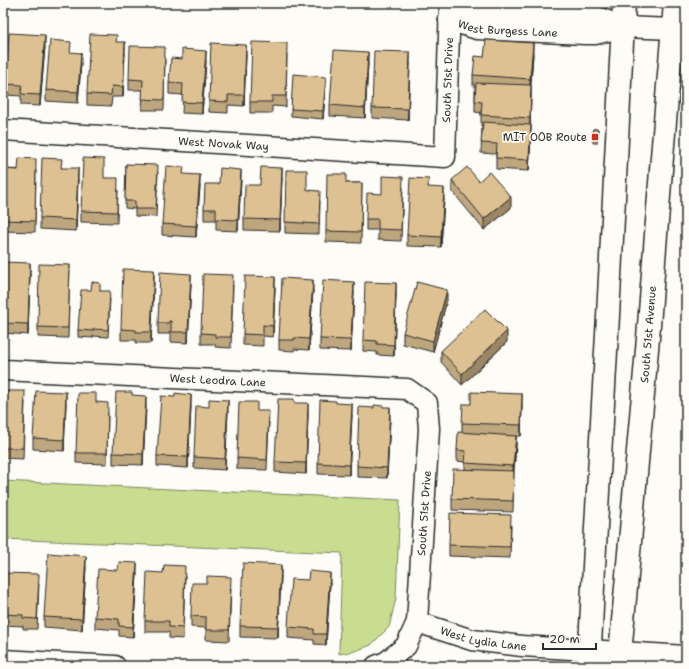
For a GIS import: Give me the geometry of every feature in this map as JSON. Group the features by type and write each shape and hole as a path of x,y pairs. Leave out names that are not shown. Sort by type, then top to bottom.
{"main road":[{"path":"589,658 624,3"},
{"name":"South 51st Avenue","path":"619,659 648,338 675,3"}],"street":[{"name":"West Burgess Lane","path":"450,11 477,29 586,34 595,34 623,27 673,29"},
{"name":"South 51st Drive","path":"445,157 450,11"},
{"name":"West Novak Way","path":"3,130 445,157"},
{"name":"West Leodra Lane","path":"3,370 407,389 427,403"},
{"name":"South 51st Drive","path":"417,622 429,428 427,403"},
{"name":"West Lydia Lane","path":"417,622 472,640 522,646 589,658 619,659 686,656"},
{"path":"376,666 386,662 406,646 417,622"},
{"path":"3,660 115,666"}],"green space":[{"path":"3,481 400,500 396,598 389,627 371,645 355,651 339,654 342,553 3,539"}],"building":[{"path":"9,33 45,35 40,95 21,94 22,85 6,84"},
{"path":"90,34 117,35 116,42 125,42 123,87 112,86 111,95 87,94"},
{"path":"50,40 71,42 70,52 81,53 78,92 46,90"},
{"path":"486,40 533,43 530,79 473,75 475,56 484,57"},
{"path":"252,42 287,43 286,96 272,96 272,102 250,102"},
{"path":"211,43 246,45 244,95 228,95 228,102 209,101"},
{"path":"130,46 165,47 164,100 142,99 143,80 129,79"},
{"path":"182,49 206,51 202,103 182,102 183,84 169,83 171,58 182,59"},
{"path":"334,50 368,52 365,108 330,105"},
{"path":"374,51 410,52 408,109 372,108"},
{"path":"293,74 326,77 323,111 291,109"},
{"path":"476,83 531,85 530,118 481,115 482,102 475,101"},
{"path":"483,122 531,125 529,160 496,158 497,144 481,143"},
{"path":"593,129 598,129 597,139 593,139"},
{"path":"19,158 36,159 35,221 3,220 3,169 18,170"},
{"path":"42,158 62,159 61,168 78,168 76,220 40,218"},
{"path":"83,158 104,159 104,178 118,178 117,212 81,211"},
{"path":"126,164 158,165 156,209 135,209 135,201 125,201"},
{"path":"166,166 184,167 183,174 200,175 196,226 162,224"},
{"path":"261,167 282,168 280,220 244,219 245,185 260,185"},
{"path":"467,167 479,181 489,172 511,197 484,219 452,180"},
{"path":"220,168 241,170 238,220 216,219 216,209 204,209 205,184 219,184"},
{"path":"286,170 307,170 307,190 320,191 319,224 285,222"},
{"path":"327,174 346,174 346,183 362,183 361,232 326,231"},
{"path":"382,176 403,177 401,230 378,229 378,219 366,219 367,193 382,194"},
{"path":"410,178 429,179 428,187 444,188 441,237 407,235"},
{"path":"3,262 30,263 28,324 3,323"},
{"path":"39,264 70,265 68,328 38,327"},
{"path":"123,269 154,270 151,332 136,332 136,330 121,329"},
{"path":"160,272 191,274 188,332 171,332 171,321 169,321 169,323 158,323"},
{"path":"203,274 233,275 231,337 215,337 215,334 201,333"},
{"path":"245,276 275,277 273,326 263,325 263,335 243,334"},
{"path":"282,278 313,280 309,339 294,338 294,340 279,340"},
{"path":"323,280 354,282 351,340 320,339"},
{"path":"92,282 100,283 100,291 110,291 108,330 78,330 81,290 91,290"},
{"path":"365,282 396,283 394,345 377,344 377,341 363,340"},
{"path":"417,282 447,290 433,341 403,333"},
{"path":"485,309 507,331 462,374 441,351"},
{"path":"7,391 25,391 23,448 3,448 3,399 7,399"},
{"path":"36,391 66,392 64,440 33,438"},
{"path":"116,392 132,392 132,395 146,396 143,454 113,453"},
{"path":"471,392 522,394 521,425 462,423 463,404 471,404"},
{"path":"78,393 96,393 96,402 108,403 107,453 76,453"},
{"path":"175,393 191,395 188,457 157,456 161,396 175,397"},
{"path":"209,399 228,400 225,459 194,457 196,406 209,407"},
{"path":"278,399 294,399 294,403 308,403 306,463 275,462"},
{"path":"320,400 352,404 349,465 318,463"},
{"path":"239,402 257,402 257,411 269,411 267,460 237,458"},
{"path":"374,405 390,407 387,468 357,466 359,407 374,408"},
{"path":"458,432 516,436 513,466 465,463 466,451 457,450"},
{"path":"453,469 514,471 513,501 452,499"},
{"path":"450,513 511,515 510,547 449,545"},
{"path":"48,553 86,556 82,619 44,617"},
{"path":"119,562 137,563 133,627 119,626 119,619 95,617 98,569 118,570"},
{"path":"243,563 281,565 278,627 240,626"},
{"path":"164,565 185,566 183,628 169,627 169,621 145,621 147,572 163,573"},
{"path":"309,571 330,573 326,634 314,634 314,629 288,627 291,579 308,580"},
{"path":"3,573 39,574 37,619 23,618 23,615 3,614"},
{"path":"207,576 231,577 229,630 206,630 206,617 191,616 192,583 207,583"}],"place":[{"name":"MIT OOB Route","path":"595,137"}]}
